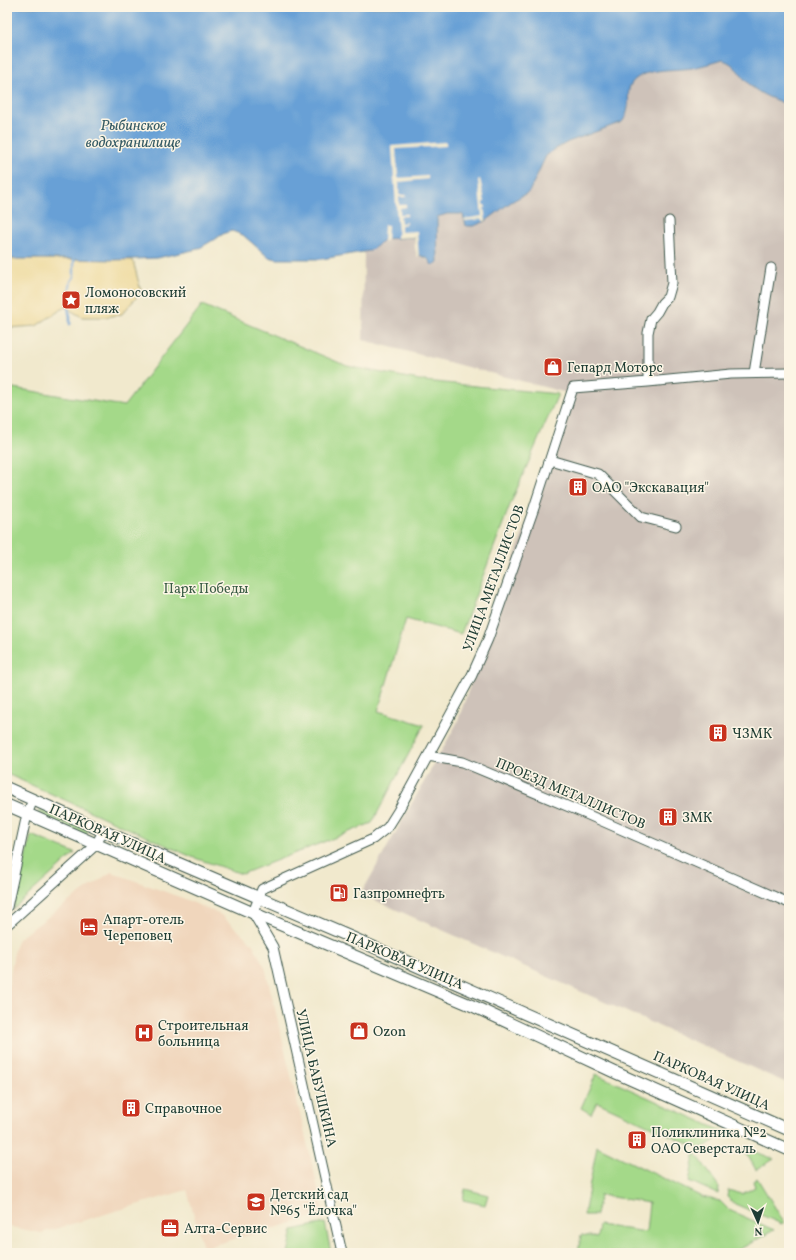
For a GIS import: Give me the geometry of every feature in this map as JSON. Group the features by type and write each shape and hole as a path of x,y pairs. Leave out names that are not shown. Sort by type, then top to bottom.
{"main road":[{"name":"ПАРКОВАЯ УЛИЦА","path":"7,788 789,1130"},
{"name":"ПАРКОВАЯ УЛИЦА","path":"7,805 253,913 476,1007 614,1072 789,1150"}],"street":[{"path":"648,382 648,333 651,319 668,297 672,283 669,221"},
{"path":"754,373 771,268"},
{"name":"УЛИЦА МЕТАЛЛИСТОВ","path":"258,898 262,889 373,839 388,826 398,811 472,675 488,639 550,460 573,388 732,374 789,372"},
{"path":"550,460 598,474 641,517 676,526"},
{"name":"ПРОЕЗД МЕТАЛЛИСТОВ","path":"428,756 462,762 586,814 789,903"},
{"path":"7,907 27,814 32,800"},
{"path":"7,925 96,845 103,831"},
{"path":"253,913 258,898"},
{"name":"УЛИЦА БАБУШКИНА","path":"253,913 273,947 342,1253"}],"shaded area":[{"path":"722,60 732,64 758,92 789,105 789,1084 361,894 457,723 571,394 363,340 364,252 375,248 384,239 414,237 424,257 432,265 434,265 438,262 437,217 439,215 461,214 463,215 466,226 474,226 486,221 511,202 529,192 546,156 552,151 568,142 614,125 630,85 637,77 648,72 694,68"},
{"name":"Строительная больница","path":"111,872 185,899 221,915 252,943 265,967 324,1214 203,1248 187,1190 41,1233 7,1226 7,993 15,947 18,939"}],"green space":[{"name":"Парк Победы","path":"202,305 347,366 424,381 558,394 510,505 461,634 406,619 378,711 424,725 372,823 242,874 192,857 7,774 7,387 124,406"},
{"path":"40,809 88,830 86,835 38,813"},
{"path":"31,835 75,853 13,909"},
{"path":"596,1074 722,1131 723,1135 704,1147 698,1148 597,1102 591,1114 581,1108"},
{"path":"597,1146 702,1197 720,1201 729,1210 774,1230 733,1253 578,1253 581,1235 597,1237 599,1225 646,1232 649,1203 600,1195 596,1215 584,1215"},
{"path":"743,1147 774,1159 756,1170"},
{"path":"695,1152 719,1187 718,1194 689,1181"},
{"path":"757,1178 784,1222 782,1224 735,1204 727,1197 728,1190 742,1194 755,1187 753,1181"},
{"path":"465,1189 488,1195 485,1205 463,1200"},
{"path":"325,1223 331,1253 288,1253 293,1230"}],"sand":[{"name":"Ломоносовский пляж","path":"7,259 133,260 141,292 122,314 106,317 82,317 65,307 36,326 7,328"}],"water":[{"name":"Рыбинское водохранилище","path":"7,7 789,7 789,105 758,92 727,61 722,60 692,68 650,72 643,75 636,79 629,88 627,112 622,122 568,142 552,151 546,156 529,192 511,202 486,221 474,226 466,226 463,215 461,214 447,214 437,217 438,262 434,265 432,265 427,258 419,255 414,237 384,239 369,251 322,259 277,259 268,257 243,235 232,231 225,233 198,249 157,258 112,260 7,259"}],"pier":[{"path":"446,142 446,146 396,149 398,178 428,176 428,179 399,182 399,195 405,195 406,197 399,197 399,205 406,205 406,207 400,208 400,214 407,214 407,216 400,216 401,223 407,222 407,224 401,225 401,232 417,231 419,257 417,256 415,248 414,237 397,238 398,233 391,146"},
{"path":"480,179 485,202 483,202 483,205 485,205 486,208 484,208 486,221 483,221 483,219 465,221 464,219 482,216 478,180"},
{"path":"384,225 388,225 387,240 383,242"}],"waterway":[{"path":"70,324 67,303 71,281 74,277 74,259"}],"place":[{"name":"Ломоносовский пляж","path":"71,300"},
{"name":"Гепард Моторс","path":"553,367"},
{"name":"ОАО \"Экскавация\"","path":"578,487"},
{"name":"ЧЗМК","path":"718,733"},
{"name":"ЗМК","path":"668,817"},
{"name":"Газпромнефть","path":"339,893"},
{"name":"Апарт-отель Череповец","path":"89,927"},
{"name":"Ozon","path":"359,1031"},
{"name":"Строительная больница","path":"144,1033"},
{"name":"Справочное","path":"131,1108"},
{"name":"Поликлиника №2 ОАО Северсталь","path":"637,1140"},
{"name":"Детский сад №65 \"Ёлочка\"","path":"256,1202"},
{"name":"Алта-Сервис","path":"170,1228"}]}
